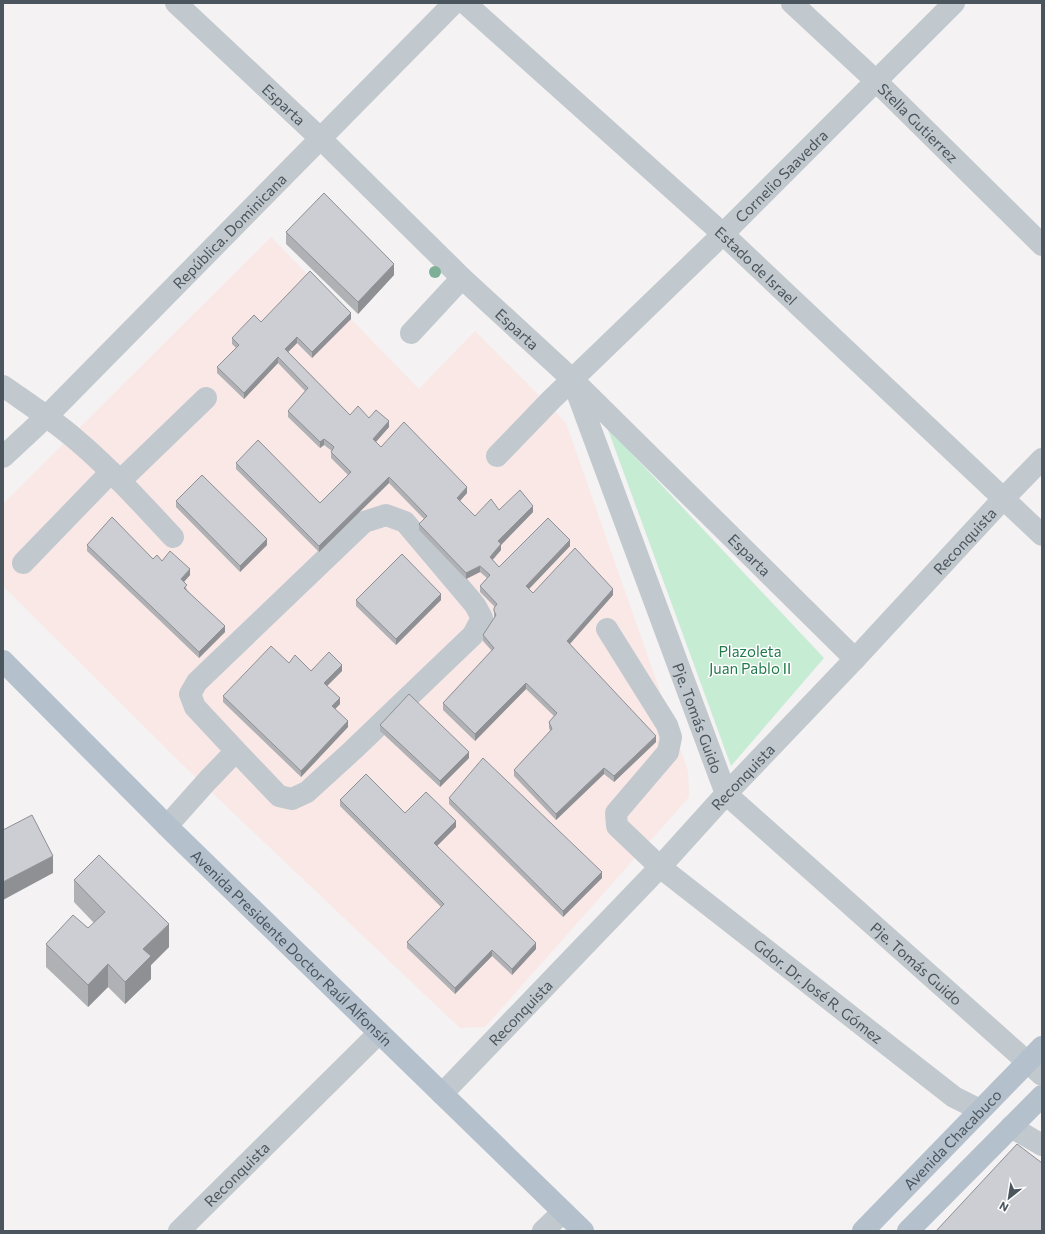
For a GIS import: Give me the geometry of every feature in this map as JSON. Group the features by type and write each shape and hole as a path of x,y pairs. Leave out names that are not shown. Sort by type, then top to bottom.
{"main road":[{"name":"Avenida Presidente Doctor Raúl Alfonsín","path":"3,661 168,826 583,1231"},
{"name":"Avenida Chacabuco","path":"863,1231 980,1110 1035,1069 1042,1047"},
{"path":"908,1231 1042,1096"},
{"path":"980,1110 1011,1127"}],"street":[{"name":"Esparta","path":"176,3 321,139 462,278 573,380 855,659"},
{"name":"República. Dominicana","path":"3,457 47,416 454,3"},
{"name":"Estado de Israel","path":"465,3 723,234 1042,535"},
{"name":"Stella Gutierrez","path":"792,3 876,81 1042,245"},
{"name":"Cornelio Saavedra","path":"497,456 551,400 723,234 954,3"},
{"path":"411,333 462,278"},
{"name":"Pje. Tomás Guido","path":"573,380 726,794 1035,1069"},
{"path":"3,386 47,416 74,438 115,477 173,537"},
{"path":"23,563 115,477 206,398"},
{"name":"Reconquista","path":"442,1094 660,867 726,794 855,659 1042,459"},
{"path":"386,515 405,522 475,605 482,618 473,635 353,750 302,795 292,799 279,796 236,751 195,706 190,694 197,682 364,522 386,515"},
{"name":"Gdor. Dr. José R. Gómez","path":"607,629 667,725 671,737 668,752 616,813 617,826 660,867 954,1097 980,1110"},
{"path":"168,826 208,780 236,751"},
{"name":"Reconquista","path":"179,1231 379,1033"},
{"path":"1011,1127 1042,1145"},
{"path":"543,1231 563,1212"}],"shaded area":[{"path":"271,237 419,389 475,331 566,423 688,771 689,797 485,1027 460,1028 185,767 3,586 3,504"}],"green space":[{"name":"Plazoleta Juan Pablo II","path":"607,427 824,658 731,766"}],"building":[{"path":"324,193 394,264 358,302 286,232"},
{"path":"310,271 351,313 312,352 297,337 285,349 350,415 358,406 369,418 376,410 389,421 373,439 381,447 404,422 467,487 457,498 475,516 491,499 499,510 520,490 533,506 498,541 501,544 490,557 499,567 548,518 570,540 526,586 533,593 575,548 613,589 567,641 656,736 614,776 604,768 556,814 514,770 552,729 549,722 557,713 526,683 475,734 443,703 494,648 483,635 496,615 494,608 497,604 480,586 490,575 480,566 466,573 419,524 427,516 389,477 319,546 236,463 258,440 320,503 351,472 331,452 334,447 332,445 324,439 320,442 288,411 308,388 278,357 244,393 217,367 239,345 232,338 254,315 261,322"},
{"path":"202,475 267,539 240,566 176,501"},
{"path":"112,517 153,559 157,555 162,561 170,551 190,569 181,579 187,585 184,588 225,626 199,652 87,545"},
{"path":"402,554 441,594 396,639 356,600"},
{"path":"271,646 289,663 295,655 311,671 329,652 342,665 324,683 340,698 332,706 348,721 301,771 223,696"},
{"path":"409,694 469,752 440,781 380,725"},
{"path":"483,758 602,872 563,911 449,798"},
{"path":"366,774 405,813 426,792 456,821 434,843 536,943 512,969 492,950 455,988 407,942 444,904 340,800"},
{"path":"32,815 53,856 3,882 3,830"},
{"path":"99,855 169,924 143,949 151,956 125,982 108,964 88,985 46,944 73,915 88,928 105,912 74,880"},
{"path":"1017,1144 1042,1163 1042,1231 936,1231"}]}
